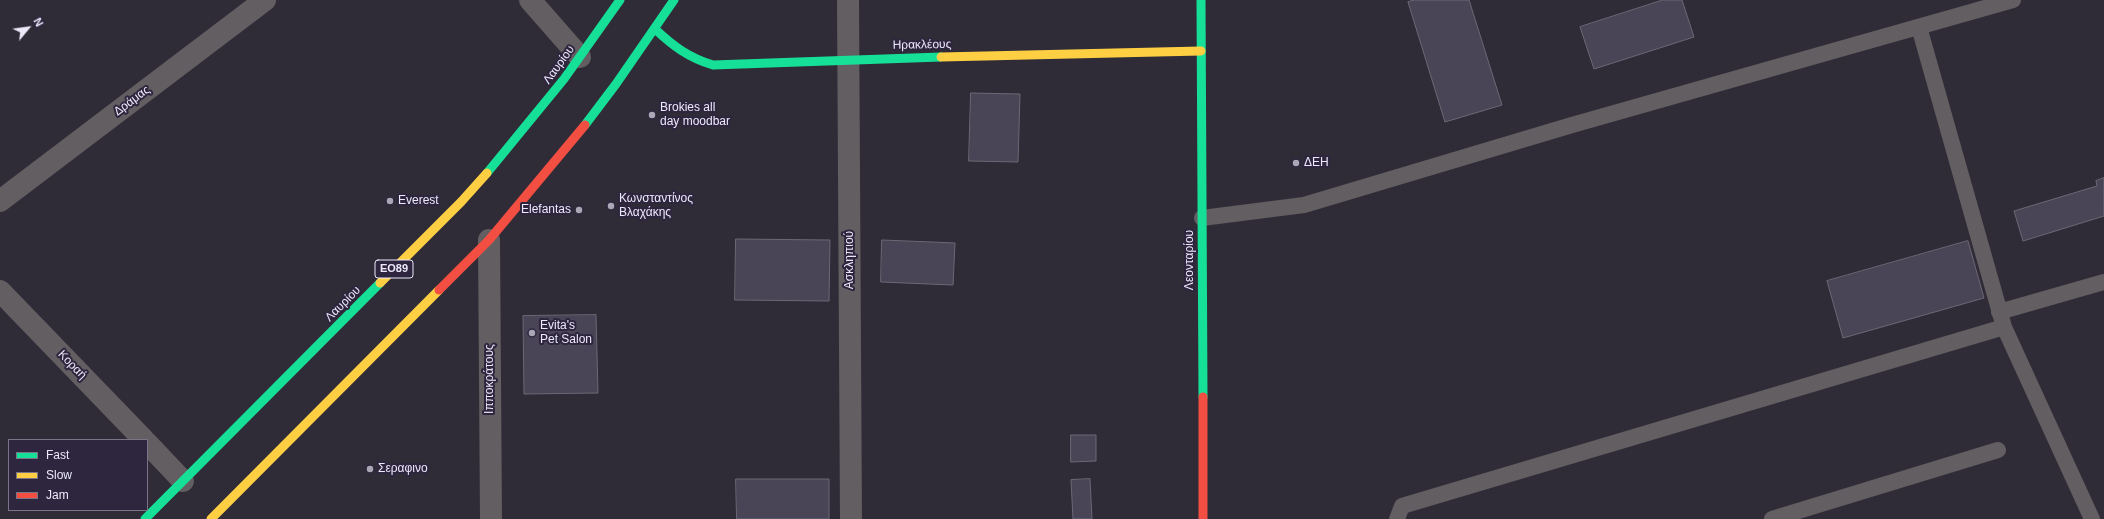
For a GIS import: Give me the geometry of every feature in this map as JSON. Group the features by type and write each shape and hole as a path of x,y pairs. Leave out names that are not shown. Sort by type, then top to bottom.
{"main road":[{"name":"Λαυρίου","path":"145,519 461,202 493,168 538,113 620,0"},
{"path":"211,519 489,240 569,146 655,29 674,0"},
{"name":"Λεονταρίου","path":"1201,0 1203,519"},
{"name":"Ηρακλέους","path":"655,29 681,54 697,61 713,65 848,59 1201,51"}],"street":[{"name":"Δράμας","path":"0,201 264,0"},
{"path":"530,0 580,57"},
{"name":"Ασκληπιού","path":"848,0 851,519"},
{"name":"Ιπποκράτους","path":"489,240 491,519"},
{"name":"Κοραή","path":"0,291 143,439"},
{"path":"148,444 183,481"}],"lane":[{"path":"1202,218 1304,206 1565,128 2013,0"},
{"path":"1919,27 2001,320 2092,519"},
{"path":"1397,519 1402,506 2001,320 2104,282"},
{"path":"1772,519 1998,450"}],"building":[{"path":"1415,0 1469,0 1502,105 1445,122 1408,2"},
{"path":"1663,0 1682,0 1694,37 1594,69 1580,27"},
{"path":"971,93 1020,94 1018,162 969,161"},
{"path":"2104,178 2104,216 2023,241 2014,211 2097,186 2096,181"},
{"path":"736,239 830,240 829,301 735,300"},
{"path":"882,240 955,243 953,285 881,282"},
{"path":"1968,241 1984,298 1843,338 1827,281"},
{"path":"596,315 598,393 524,394 523,316"},
{"path":"1071,435 1096,435 1096,461 1071,462"},
{"path":"736,479 829,479 829,519 737,519"},
{"path":"1090,479 1092,519 1073,519 1071,480"}],"traffic: fast":[{"path":"487,173 564,79 620,0"},
{"path":"585,125 616,84 674,0"},
{"path":"1201,0 1203,397"},
{"path":"655,29 682,51 696,59 713,65 941,57"},
{"path":"145,519 380,283"}],"traffic: slow":[{"path":"941,57 1201,51"},
{"path":"380,283 461,202 487,173"},
{"path":"211,519 439,290"}],"traffic: jam":[{"path":"439,290 489,240 585,125"},
{"path":"1203,397 1203,519"}],"place":[{"name":"Brokies all day moodbar","path":"652,115"},
{"name":"ΔΕΗ","path":"1296,163"},
{"name":"Everest","path":"390,201"},
{"name":"Κωνσταντίνος Βλαχάκης","path":"611,206"},
{"name":"Elefantas","path":"579,210"},
{"name":"Evita's Pet Salon","path":"532,333"},
{"name":"Σεραφινο","path":"370,469"}]}
